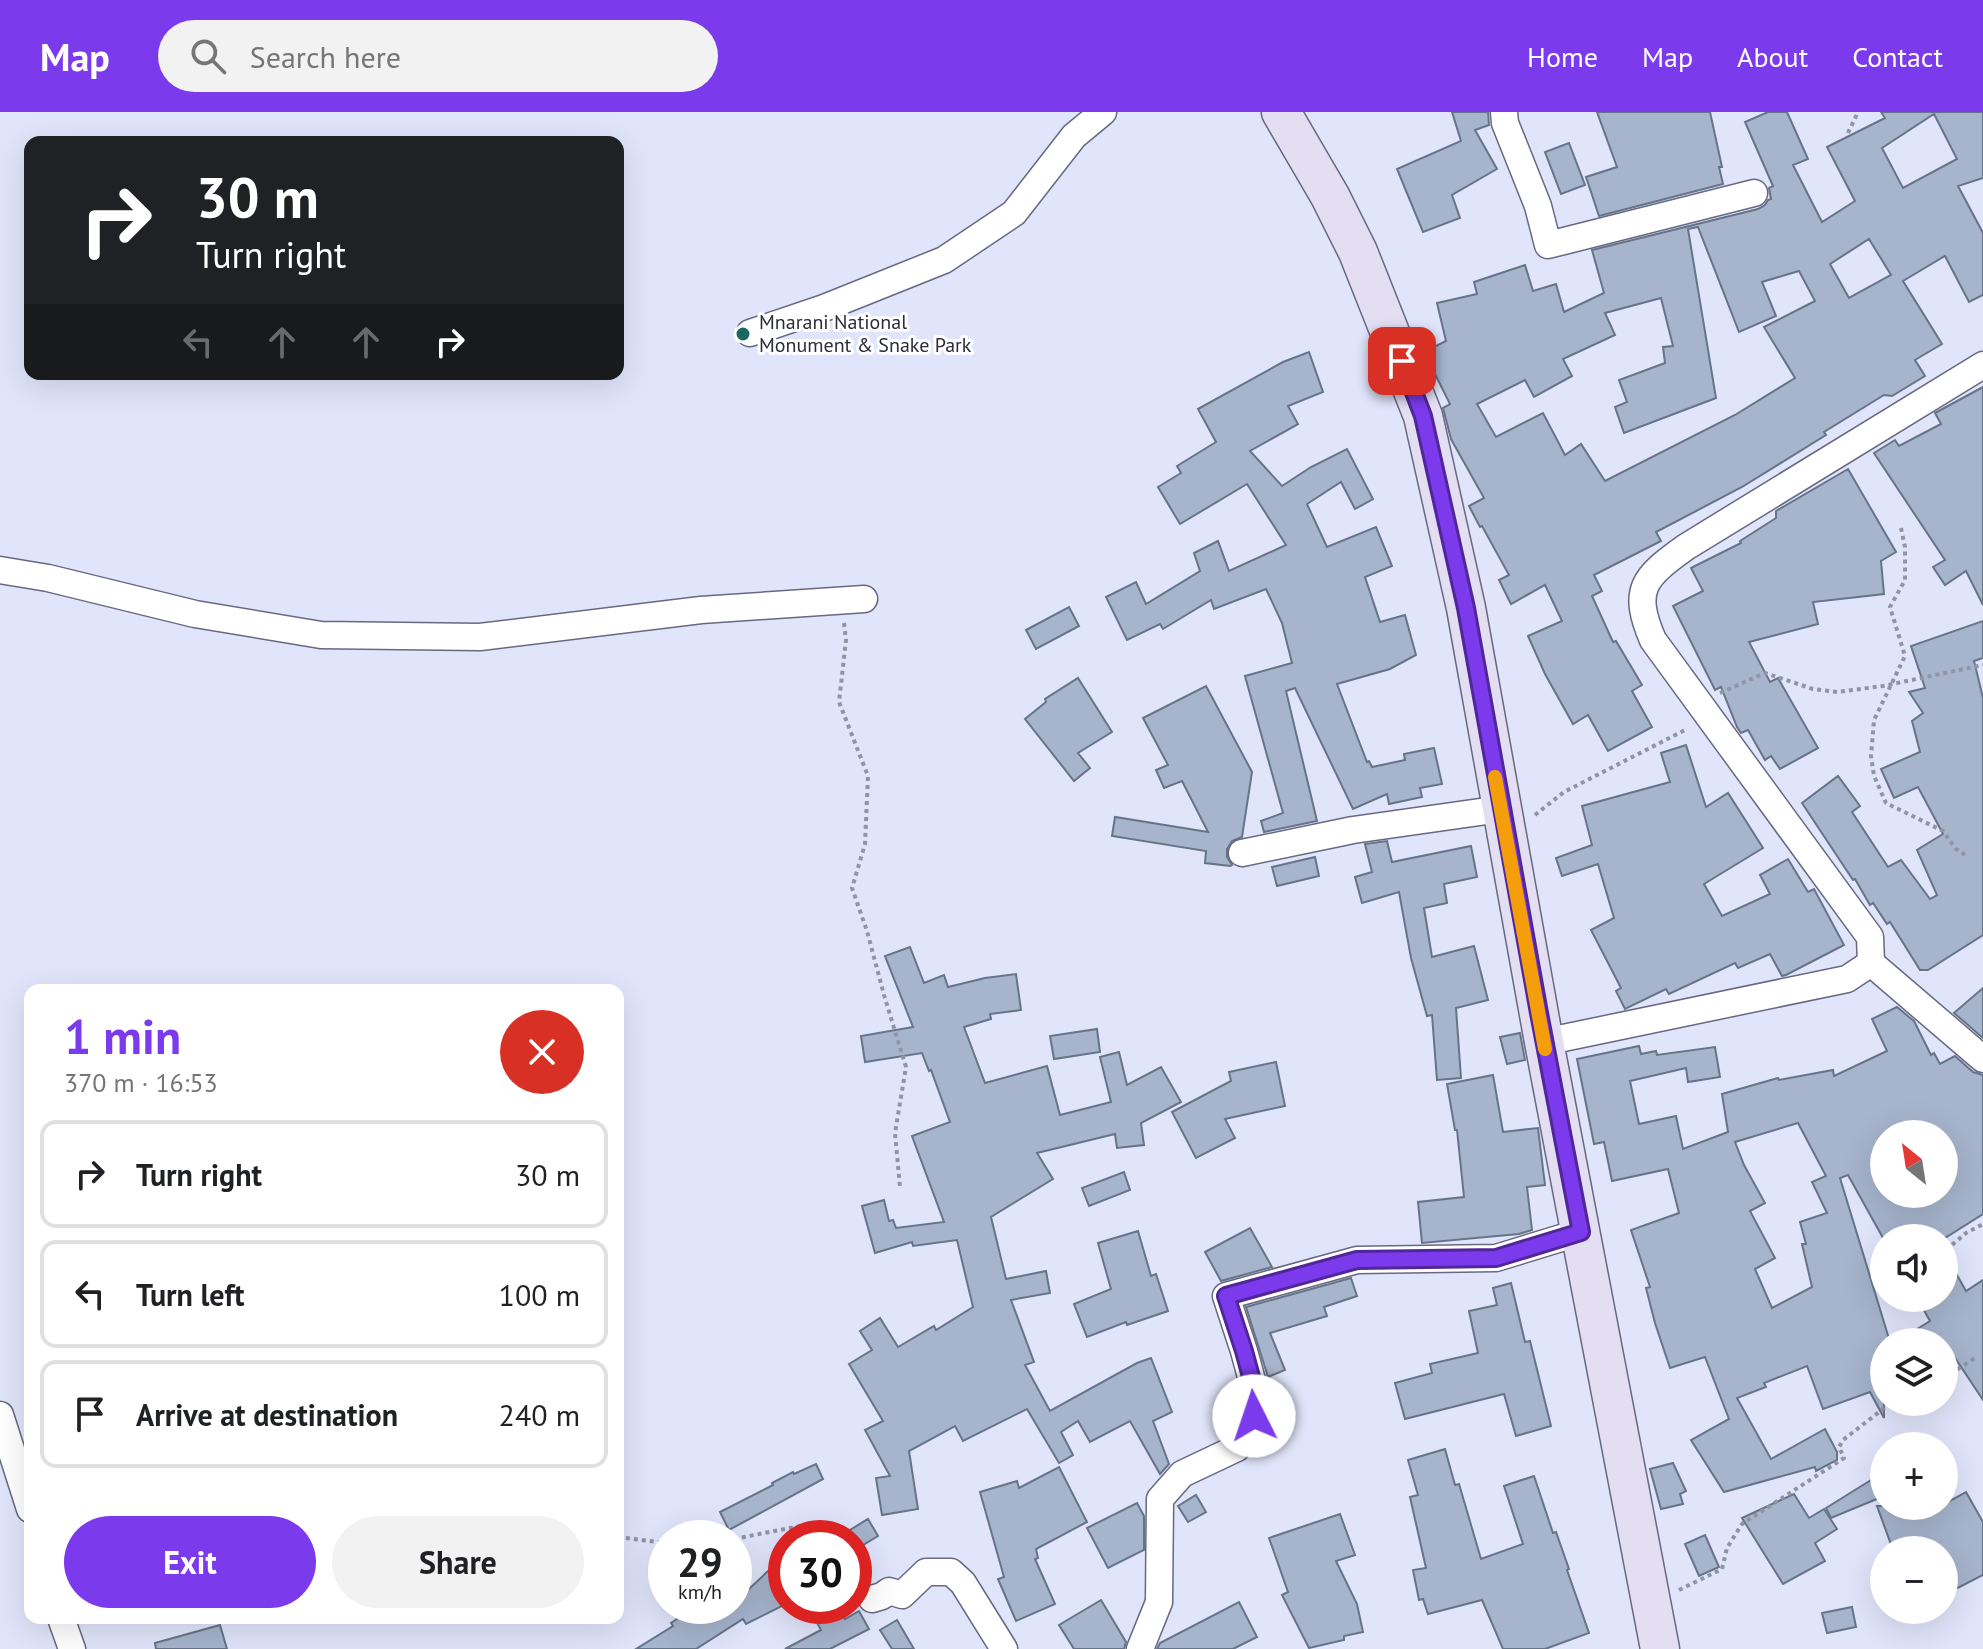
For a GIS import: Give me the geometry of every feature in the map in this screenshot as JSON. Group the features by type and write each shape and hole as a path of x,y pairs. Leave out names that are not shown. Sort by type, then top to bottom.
{"street":[{"path":"750,333 824,308 944,260 1014,213 1074,136 1103,112"},
{"path":"1281,112 1330,196 1358,252 1423,416 1517,813 1544,1042 1660,1649"},
{"path":"1504,112 1505,123 1538,206 1548,245 1754,193"},
{"path":"1983,365 1686,547 1652,575 1644,586 1640,601 1653,640 1870,937 1871,963 1983,1059"},
{"path":"0,570 48,578 195,614 321,635 480,637 701,610 853,600"},
{"path":"1242,853 1353,830 1517,813"},
{"path":"1544,1042 1847,979 1871,963"},
{"path":"1140,1649 1159,1602 1160,1499 1182,1474 1237,1448 1251,1432 1257,1399 1226,1296 1357,1260 1496,1258 1581,1232"},
{"path":"0,1415 24,1490"},
{"path":"872,1599 889,1591 902,1595 926,1572 951,1572 963,1583 1004,1649"}],"path":[{"path":"1848,133 1858,112"},
{"path":"1901,528 1905,547 1905,580 1890,607 1905,656 1874,720 1871,756 1874,776 1886,803 1943,831 1956,849 1967,856"},
{"path":"853,600 839,702 868,776 865,844 852,888 906,1067 895,1133 900,1187"},
{"path":"1517,813 1564,792 1705,711 1730,687 1765,673 1813,689 1837,692 1983,665"},
{"path":"1958,1240 1983,1224"},
{"path":"1958,1369 1975,1358"},
{"path":"1651,1601 1722,1569 1727,1548 1742,1524 1844,1458 1839,1447 1843,1440 1874,1416"},
{"path":"624,1538 648,1541"},
{"path":"65,1630 93,1624"}],"building":[{"path":"1452,112 1488,112 1489,125 1475,130 1497,169 1452,195 1460,218 1423,232 1397,169 1461,141"},
{"path":"1597,112 1710,112 1723,184 1599,216 1586,177 1617,167"},
{"path":"1768,112 1787,112 1808,159 1793,165 1822,222 1855,201 1827,147 1885,118 1881,112 1983,112 1983,178 1958,186 1983,233 1983,295 1969,302 1945,256 1903,281 1942,344 1915,360 1925,376 1892,396 1884,395 1742,487 1656,532 1661,541 1594,575 1602,591 1592,596 1613,642 1616,641 1642,685 1632,691 1652,727 1608,751 1588,715 1573,724 1528,636 1562,621 1545,585 1511,604 1499,580 1509,575 1469,506 1484,498 1451,439 1443,408 1450,404 1424,352 1446,341 1437,303 1477,294 1474,282 1525,265 1533,291 1556,284 1564,312 1604,293 1592,250 1765,205 1771,199 1769,188 1773,186 1745,122","holes":["1934,114 1957,159 1903,188 1882,148","1698,227 1739,332 1776,316 1762,282 1799,271 1815,301 1764,327 1795,378 1735,415 1605,481 1581,444 1565,455 1543,413 1496,437 1477,404 1525,380 1534,397 1572,376 1563,359 1615,335 1605,313 1661,298 1673,346 1663,347 1665,363 1619,380 1627,402 1615,407 1624,433 1716,398 1688,229","1869,239 1891,275 1849,298 1830,264"]},
{"path":"1569,143 1585,185 1561,194 1545,152"},
{"path":"1309,352 1323,392 1288,406 1298,424 1250,451 1282,486 1347,449 1373,499 1355,509 1341,482 1307,504 1327,547 1376,527 1392,566 1365,577 1380,622 1405,615 1416,655 1390,669 1337,684 1367,762 1372,767 1405,760 1404,754 1434,748 1442,784 1420,788 1422,797 1389,804 1387,794 1353,809 1295,688 1286,691 1317,821 1264,832 1261,821 1283,813 1245,676 1292,663 1282,623 1266,589 1214,609 1211,600 1163,629 1160,624 1127,640 1106,597 1136,582 1146,604 1200,571 1194,553 1218,541 1229,571 1286,545 1247,484 1180,524 1158,487 1181,473 1177,466 1216,442 1198,409 1283,362"},
{"path":"1983,387 1983,605 1966,571 1945,585 1933,567 1945,560 1874,453 1895,440 1899,446 1941,424 1935,413"},
{"path":"1848,469 1896,552 1881,561 1884,594 1813,602 1818,624 1749,642 1770,682 1778,678 1818,748 1780,769 1771,756 1765,760 1748,730 1741,733 1737,727 1721,687 1715,690 1673,606 1703,591 1691,568 1741,543 1776,518 1776,511"},
{"path":"1069,607 1079,626 1036,649 1026,630"},
{"path":"1983,621 1983,658 1974,661 1983,698 1983,935 1928,970 1920,970 1890,922 1887,924 1873,903 1870,905 1802,803 1838,776 1860,806 1852,812 1888,867 1901,860 1930,899 1937,895 1917,850 1943,834 1918,787 1894,798 1881,769 1920,752 1912,721 1923,713 1909,692 1925,688 1911,646"},
{"path":"1078,678 1112,732 1078,753 1090,768 1074,781 1025,719 1046,702 1045,699"},
{"path":"1206,686 1252,772 1242,837 1232,841 1227,849 1230,866 1205,863 1206,851 1112,836 1115,817 1208,832 1182,781 1164,788 1156,770 1168,765 1143,718"},
{"path":"1686,745 1706,807 1728,793 1763,848 1704,884 1722,916 1770,894 1760,875 1788,859 1808,892 1814,889 1844,945 1782,976 1770,954 1738,968 1735,963 1669,994 1666,989 1625,1009 1616,991 1621,988 1591,930 1614,918 1598,864 1562,876 1556,858 1592,845 1582,806 1670,782 1661,753"},
{"path":"1387,841 1392,862 1471,846 1477,877 1444,884 1447,903 1424,908 1432,957 1474,946 1488,1000 1456,1008 1461,1078 1437,1080 1432,1015 1427,1016 1411,958 1399,892 1362,903 1355,877 1372,872 1365,844"},
{"path":"1315,857 1319,876 1277,886 1272,867"},
{"path":"910,947 924,983 944,975 948,987 1016,974 1021,1010 990,1014 991,1019 964,1027 985,1083 1047,1066 1060,1115 1111,1102 1100,1057 1119,1052 1127,1085 1161,1067 1181,1102 1141,1123 1144,1145 1117,1148 1115,1134 1037,1153 1053,1179 991,1217 1006,1279 1046,1271 1050,1293 1011,1300 1034,1362 1025,1365 1050,1411 1151,1358 1172,1412 1153,1421 1169,1464 1160,1474 1130,1421 1090,1442 1078,1421 1061,1432 1073,1455 1059,1463 1027,1409 963,1441 955,1426 909,1451 918,1509 882,1515 876,1478 890,1476 865,1430 883,1421 849,1364 872,1350 860,1331 880,1318 898,1347 934,1326 936,1330 973,1307 957,1240 913,1246 912,1242 875,1253 862,1206 884,1200 889,1221 893,1220 896,1228 944,1222 912,1136 950,1122 931,1070 922,1053 865,1062 861,1036 913,1027 885,956"},
{"path":"1983,988 1983,1038 1954,1013"},
{"path":"1897,1007 1914,1021 1931,1055 1934,1053 1940,1064 1955,1056 1973,1072 1983,1075 1983,1214 1958,1230 1958,1224 1875,1224 1848,1175 1840,1178 1870,1276 1870,1312 1881,1312 1886,1328 1870,1328 1870,1392 1823,1409 1807,1366 1764,1383 1766,1387 1737,1398 1771,1459 1825,1429 1837,1452 1837,1460 1816,1471 1815,1467 1724,1492 1691,1440 1729,1419 1705,1357 1670,1368 1646,1288 1650,1287 1631,1230 1679,1213 1668,1169 1612,1181 1604,1142 1594,1144 1577,1059 1639,1046 1641,1054 1656,1051 1657,1055 1715,1047 1720,1077 1688,1082 1686,1068 1630,1081 1639,1124 1676,1116 1683,1149 1728,1132 1722,1094 1778,1078 1833,1070 1834,1076 1887,1051 1872,1019","holes":["1798,1123 1826,1176 1812,1182 1827,1213 1800,1222 1812,1287 1772,1308 1755,1269 1775,1258 1750,1211 1765,1203 1735,1142"]},
{"path":"1097,1029 1100,1052 1054,1059 1050,1036"},
{"path":"1520,1033 1525,1060 1507,1064 1500,1037"},
{"path":"1276,1062 1285,1106 1225,1119 1235,1138 1196,1158 1172,1112 1231,1081 1229,1072"},
{"path":"1493,1075 1503,1132 1538,1128 1545,1185 1527,1187 1532,1230 1519,1234 1422,1243 1418,1202 1464,1197 1457,1130 1447,1084"},
{"path":"1124,1172 1130,1190 1089,1206 1082,1188"},
{"path":"1250,1228 1272,1267 1221,1281 1205,1252"},
{"path":"1138,1231 1151,1276 1156,1274 1168,1311 1087,1337 1074,1304 1111,1289 1098,1243"},
{"path":"1958,1277 1966,1291 1983,1280 1983,1400 1958,1362 1958,1328 1919,1328 1930,1321 1925,1312 1958,1312"},
{"path":"1351,1278 1357,1296 1324,1307 1327,1316 1270,1333 1285,1370 1268,1377 1246,1307"},
{"path":"1511,1283 1525,1342 1530,1341 1551,1426 1516,1436 1504,1394 1405,1419 1395,1383 1432,1373 1430,1364 1478,1353 1469,1311 1497,1305 1493,1288"},
{"path":"1445,1449 1455,1485 1459,1484 1481,1559 1523,1544 1504,1486 1534,1476 1589,1633 1545,1649 1503,1649 1482,1600 1428,1614 1423,1599 1419,1600 1413,1570 1426,1568 1410,1497 1418,1495 1408,1460"},
{"path":"1673,1463 1686,1491 1680,1494 1683,1504 1661,1509 1650,1469"},
{"path":"816,1464 823,1479 747,1520 724,1520 720,1512"},
{"path":"1059,1467 1087,1522 1036,1549 1038,1558 1035,1559 1055,1604 1016,1621 998,1579 1004,1577 980,1492 1017,1481 1019,1488"},
{"path":"1870,1481 1870,1502 1831,1518 1826,1508"},
{"path":"1966,1492 1983,1522 1983,1575 1958,1588 1958,1536 1888,1536 1882,1520 1958,1520 1958,1496"},
{"path":"1794,1494 1809,1518 1824,1509 1837,1529 1815,1543 1825,1561 1783,1584 1742,1518"},
{"path":"1196,1495 1206,1512 1188,1522 1178,1506"},
{"path":"1137,1503 1144,1516 1144,1550 1108,1568 1087,1528"},
{"path":"1340,1514 1355,1555 1336,1561 1357,1604 1363,1632 1309,1648 1282,1595 1288,1592 1269,1538"},
{"path":"872,1526 878,1536 872,1540"},
{"path":"1705,1535 1719,1567 1699,1576 1685,1544"},
{"path":"768,1571 768,1613 752,1621 752,1586"},
{"path":"1101,1600 1126,1642 1124,1649 1074,1649 1059,1625"},
{"path":"1239,1602 1257,1637 1233,1649 1157,1649 1160,1643"},
{"path":"1852,1607 1856,1627 1827,1633 1822,1613"},
{"path":"897,1620 914,1649 892,1649 880,1630"},
{"path":"672,1624 735,1624 696,1649 636,1649 673,1626"},
{"path":"818,1624 866,1624 869,1629 830,1649 785,1649 821,1630"},
{"path":"220,1625 227,1649 156,1649 155,1643"}],"slow traffic":[{"path":"1495,777 1545,1049"}],"place":[{"name":"Mnarani National Monument & Snake Park","path":"743,334"}],"route":[{"path":"1254,1416 1257,1399 1226,1296 1357,1260 1496,1258 1581,1232 1466,608 1423,416 1402,361"}]}
